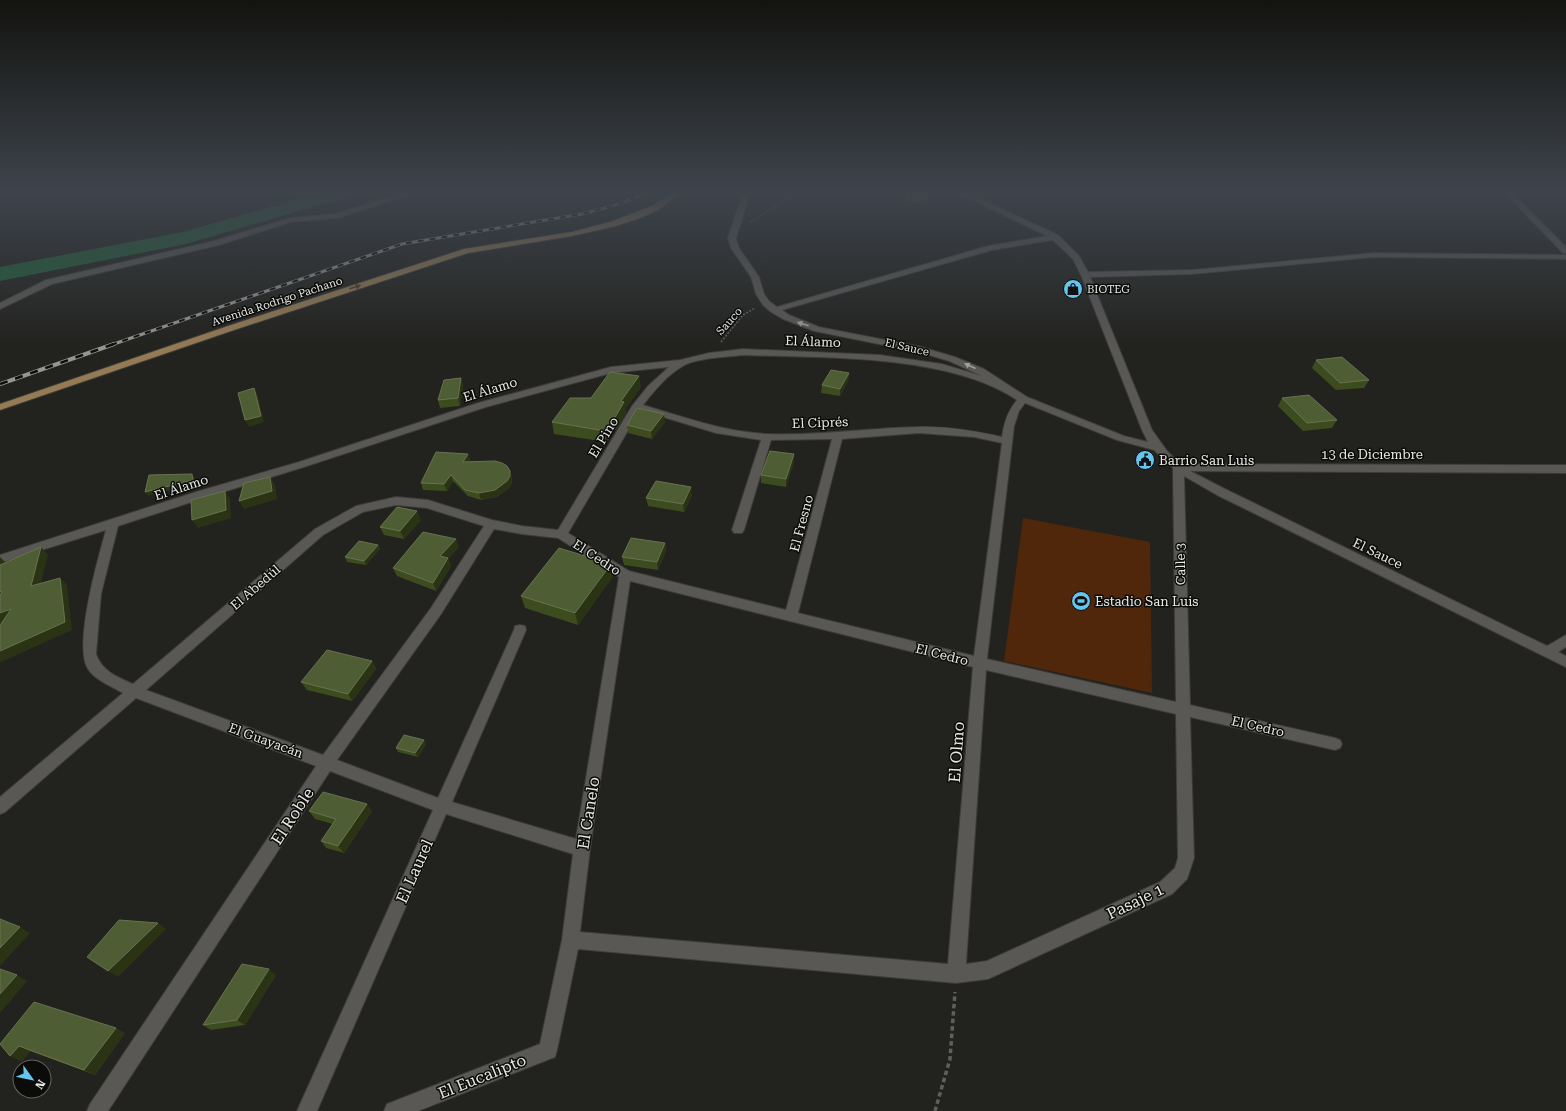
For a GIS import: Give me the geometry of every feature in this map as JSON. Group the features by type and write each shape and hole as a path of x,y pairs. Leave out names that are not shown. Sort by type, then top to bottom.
{"main road":[{"name":"Avenida Rodrigo Pachano","path":"0,400 460,245"},
{"name":"Avenida Rodrigo Pachano","path":"0,407 239,325 467,251 500,245"}],"street":[{"path":"0,306 49,282 208,245"},
{"name":"El Sauce","path":"734,245 754,277 760,294 766,303 774,310 799,323 921,350 952,359 981,371 1023,399 1121,438 1157,447 1178,467 1197,480 1566,662"},
{"path":"774,310 991,248 1008,245"},
{"path":"1063,245 1076,258 1085,275 1147,430 1157,447"},
{"path":"1085,275 1192,272 1373,255 1566,257"},
{"name":"El Álamo","path":"0,559 200,495 303,464 482,405 611,370 680,363 709,356 743,352 880,358 942,367 1003,387"},
{"name":"El Pino","path":"560,534 649,390 658,380 680,363"},
{"name":"El Olmo","path":"956,974 980,663 1011,416 1023,399"},
{"name":"El Ciprés","path":"638,406 716,430 736,434 767,436 838,436 919,430 974,434 1007,441"},
{"path":"738,530 767,436"},
{"name":"El Fresno","path":"791,617 838,436"},
{"name":"13 de Diciembre","path":"1178,467 1566,469"},
{"name":"Calle 3","path":"1178,467 1182,709"},
{"name":"El Abedúl","path":"0,807 318,532 360,509 396,501 428,504 491,524 522,530 560,534"},
{"name":"El Guayacán","path":"113,524 94,594 89,654 93,666 107,678 133,691 442,806 582,849"},
{"name":"El Roble","path":"97,1111 327,762 436,611 491,524"},
{"name":"El Cedro","path":"560,534 625,575 980,663 1335,744"},
{"name":"El Canelo","path":"548,1050 571,940 582,849 625,575"},
{"name":"El Laurel","path":"307,1111 520,630"},
{"path":"1547,653 1566,640"},
{"name":"Pasaje 1","path":"571,940 956,974 988,970 1166,888 1181,873 1186,858 1182,709"},
{"name":"El Eucalipto","path":"394,1111 548,1050"}],"path":[{"name":"Sauco","path":"709,356 743,315 750,309 766,303"},
{"path":"935,1111 950,1058 956,974"}],"shaded area":[{"name":"Estadio San Luis","path":"1023,518 1150,542 1152,693 1004,661"}],"building":[{"path":"1342,357 1369,380 1340,383 1316,360"},
{"path":"831,370 849,373 840,389 822,385"},
{"path":"610,372 639,376 621,401 624,402 605,431 552,422 570,398 591,398"},
{"path":"461,378 458,398 438,400 444,380"},
{"path":"254,388 261,416 245,420 238,393"},
{"path":"1309,395 1337,420 1307,423 1282,398"},
{"path":"637,408 664,414 651,431 627,425"},
{"path":"770,451 794,454 786,479 761,475"},
{"path":"436,452 468,454 463,462 495,461 502,463 507,466 510,471 510,476 507,481 495,490 479,493 465,490 451,475 444,484 421,483"},
{"path":"192,474 193,480 145,492 149,475"},
{"path":"270,477 272,491 239,501 244,483"},
{"path":"656,481 691,487 683,504 646,498"},
{"path":"225,491 226,510 192,520 191,500"},
{"path":"397,507 417,511 400,531 380,527"},
{"path":"423,532 456,539 440,556 448,558 433,583 393,568"},
{"path":"631,538 665,543 657,562 622,557"},
{"path":"359,541 378,545 364,561 345,557"},
{"path":"41,547 31,586 60,578 65,622 0,651 0,627 11,609 0,613 0,596 2,591 0,592 0,565"},
{"path":"559,548 611,564 575,613 521,596"},
{"path":"327,650 372,661 348,694 301,682"},
{"path":"404,735 424,740 415,753 396,748"},
{"path":"323,792 367,804 338,846 321,841 336,819 309,811"},
{"path":"0,919 20,927 0,948"},
{"path":"119,920 158,923 108,971 87,957"},
{"path":"242,964 269,969 237,1020 203,1025"},
{"path":"0,969 17,975 0,994"},
{"path":"34,1002 116,1028 84,1070 19,1046 10,1056 0,1044"}],"waterway":[{"path":"0,274 151,245"}],"railway":[{"path":"111,345 400,245"},
{"path":"0,384 114,344"}],"place":[{"name":"BIOTEG","path":"1073,289"},
{"name":"Barrio San Luis","path":"1145,460"},
{"name":"Estadio San Luis","path":"1081,601"}]}
